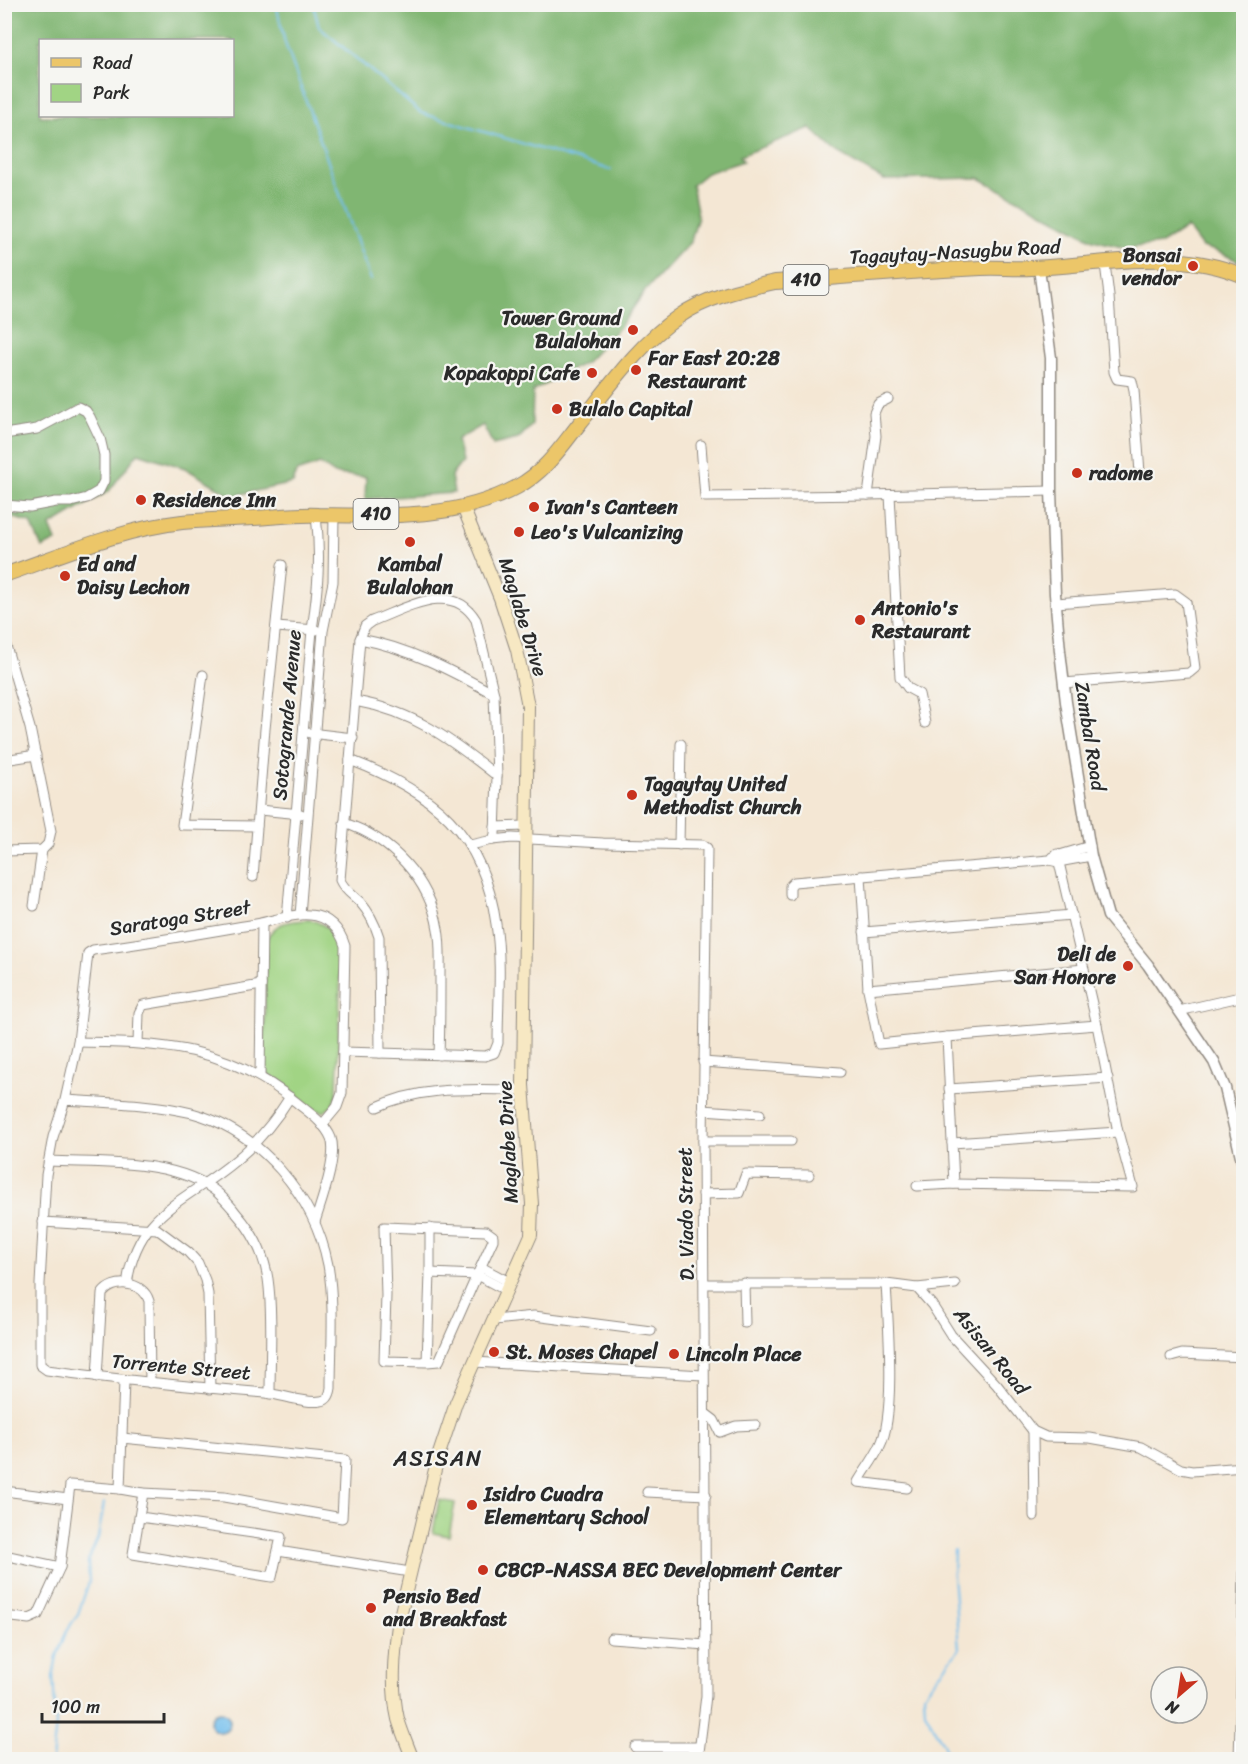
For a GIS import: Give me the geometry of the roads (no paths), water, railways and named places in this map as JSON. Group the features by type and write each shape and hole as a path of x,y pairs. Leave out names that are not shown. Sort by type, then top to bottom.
{"main road":[{"name":"Tagaytay-Nasugbu Road","path":"4,575 144,528 182,522 316,515 428,513 464,507 492,498 517,487 548,465 640,351 679,316 708,301 752,287 776,282 983,267 1039,268 1149,260 1208,264 1244,276"},
{"name":"Maglabe Drive","path":"413,1760 399,1720 394,1680 394,1653 398,1625 438,1456 456,1403 531,1235 532,1204 524,1089 528,706 517,650 500,598 464,507"}],"street":[{"path":"1105,264 1114,372 1117,379 1132,381 1140,473"},
{"name":"Zambal Road","path":"1039,268 1051,358 1051,491 1056,603 1064,683 1090,851 1108,916 1148,965 1214,1062 1225,1088 1244,1169"},
{"path":"868,495 876,436 874,413 878,404 888,399"},
{"path":"4,434 37,429 78,407 86,411 90,417 100,438 104,455 104,481 99,491 87,498 30,507 4,505"},
{"path":"701,445 705,497 1051,491"},
{"path":"890,495 900,677 908,688 919,694 925,723"},
{"name":"Sotogrande Avenue","path":"287,918 312,630 318,591 320,547 316,515"},
{"name":"Sotogrande Avenue","path":"300,915 323,631 333,572 334,515"},
{"path":"253,877 282,565"},
{"path":"319,572 333,572"},
{"path":"318,591 331,592"},
{"path":"1056,603 1175,594 1186,602 1195,668 1189,673 1064,683"},
{"path":"380,1053 379,937 376,926 365,908 342,885 340,870 360,639 365,626 372,621 428,601 452,599 462,603 476,620 494,694 497,776 495,826 492,840"},
{"path":"276,627 323,631"},
{"path":"4,639 36,755 51,831 48,844 42,850 34,906"},
{"path":"360,639 415,653 494,694"},
{"path":"203,675 182,825 257,826"},
{"path":"355,701 392,710 430,727 457,744 497,776"},
{"path":"304,733 353,738"},
{"path":"679,845 681,744"},
{"path":"4,760 36,755"},
{"path":"343,1052 490,1056 494,1053 498,1043 496,923 486,884 470,845 428,799 391,776 350,760"},
{"path":"259,810 308,814"},
{"path":"344,824 364,831 398,854 413,871 434,912 440,948 440,1055"},
{"path":"495,826 527,826"},
{"name":"D. Viado Street","path":"470,845 512,838 703,845 706,848 703,1062 706,1645 705,1708 698,1760"},
{"path":"4,851 42,850"},
{"path":"790,896 790,886 795,882 1055,859 1090,851"},
{"path":"917,1186 1133,1187 1118,1132 1072,915 1055,859"},
{"path":"861,876 868,989 879,1044 1097,1025"},
{"path":"332,890 342,885"},
{"name":"Saratoga Street","path":"39,1360 43,1222 48,1161 78,1042 88,954 93,950 300,915 317,916 328,921 337,928 345,946 343,1052 340,1100 322,1125"},
{"path":"864,932 1072,915"},
{"path":"260,1076 262,923"},
{"path":"868,989 1084,969"},
{"path":"138,1042 139,1013 143,1005 261,985"},
{"path":"1179,1011 1244,996"},
{"path":"947,1037 954,1185"},
{"path":"78,1042 138,1042 208,1054 260,1076 290,1097 322,1125 331,1138 332,1159 315,1222"},
{"path":"703,1062 840,1072"},
{"path":"950,1089 1107,1078"},
{"path":"377,1107 397,1098 440,1090 524,1089"},
{"path":"127,1284 130,1262 135,1248 148,1227 167,1208 204,1184 254,1144 290,1097"},
{"path":"65,1100 172,1108 212,1120 254,1144 288,1180 315,1222"},
{"path":"703,1110 760,1114"},
{"path":"952,1143 1118,1132"},
{"path":"703,1141 791,1141"},
{"path":"48,1161 173,1171 204,1184 217,1193 250,1231 264,1263 269,1291 270,1394"},
{"path":"703,1194 739,1193 746,1174 809,1175"},
{"path":"43,1222 148,1227 157,1229 188,1251 198,1263 205,1280 209,1313 210,1389"},
{"name":"Torrente Street","path":"39,1360 43,1368 47,1370 124,1381 270,1394 316,1402 325,1400 331,1388 331,1290 328,1265 315,1222"},
{"path":"384,1227 430,1228 490,1233 493,1240 439,1361 384,1360 386,1295 384,1227"},
{"path":"427,1362 430,1228"},
{"path":"430,1273 479,1271 509,1287"},
{"path":"744,1283 745,1323"},
{"path":"97,1377 102,1294 108,1288 127,1284 142,1290 147,1294 149,1300 150,1383"},
{"path":"705,1284 886,1284 917,1288 955,1284"},
{"path":"886,1284 889,1383 887,1425 881,1445 858,1482 907,1488"},
{"name":"Asisan Road","path":"917,1288 932,1305 951,1335 997,1385 1033,1431"},
{"path":"494,1320 534,1316 651,1331"},
{"path":"1171,1357 1182,1354 1244,1357"},
{"path":"474,1362 703,1376"},
{"path":"120,1489 124,1381"},
{"path":"705,1414 714,1420 720,1432 736,1426 756,1425"},
{"path":"1034,1516 1033,1431 1046,1437 1090,1438 1141,1447 1181,1469 1192,1471 1244,1467"},
{"path":"4,1616 29,1619 38,1615 60,1567 70,1485 224,1497 342,1518 345,1460 122,1438"},
{"path":"4,1491 68,1499"},
{"path":"140,1517 281,1537 273,1577 133,1554 143,1492"},
{"path":"647,1492 705,1495"},
{"path":"278,1551 410,1572"},
{"path":"4,1555 60,1567"},
{"path":"1239,1760 1244,1573"},
{"path":"611,1638 706,1645"},
{"path":"635,1747 699,1747"}],"water":[{"path":"220,1712 227,1715 230,1722 227,1729 220,1732 213,1729 210,1722 213,1715"}],"waterway":[{"path":"276,4 285,43 371,280"},
{"path":"313,4 319,27 421,113 611,170"},
{"path":"52,1760 56,1724 53,1676 57,1656 66,1632 78,1614 89,1582 88,1561 98,1538 104,1503"},
{"path":"949,1760 925,1712 924,1694 959,1649 953,1575 954,1550"}],"place":[{"name":"Bonsai vendor","path":"1193,266"},
{"name":"Tower Ground Bulalohan","path":"633,330"},
{"name":"Far East 20:28 Restaurant","path":"636,370"},
{"name":"Kopakoppi Cafe","path":"592,373"},
{"name":"Bulalo Capital","path":"557,409"},
{"name":"radome","path":"1077,473"},
{"name":"Residence Inn","path":"141,500"},
{"name":"Ivan's Canteen","path":"534,507"},
{"name":"Leo's Vulcanizing","path":"519,532"},
{"name":"Kambal Bulalohan","path":"410,542"},
{"name":"Ed and Daisy Lechon","path":"65,576"},
{"name":"Antonio's Restaurant","path":"860,620"},
{"name":"Tagaytay United Methodist Church","path":"632,795"},
{"name":"Deli de San Honore","path":"1128,966"},
{"name":"St. Moses Chapel","path":"494,1352"},
{"name":"Lincoln Place","path":"674,1354"},
{"name":"Isidro Cuadra Elementary School","path":"472,1505"},
{"name":"CBCP-NASSA BEC Development Center","path":"483,1570"},
{"name":"Pensio Bed and Breakfast","path":"371,1608"}],"district":[{"name":"ASISAN","path":"438,1458"}]}
